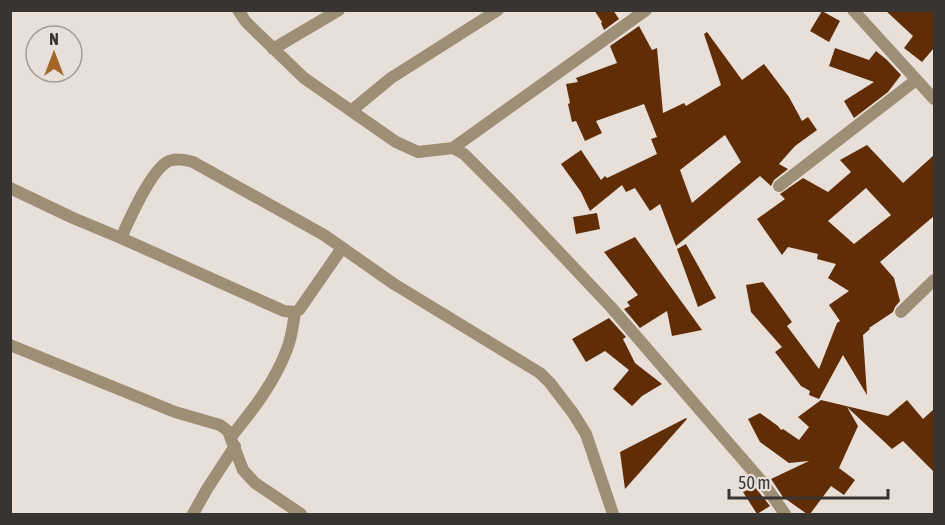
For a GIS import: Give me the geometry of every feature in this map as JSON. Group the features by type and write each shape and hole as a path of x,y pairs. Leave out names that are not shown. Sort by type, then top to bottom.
{"street":[{"path":"238,10 246,22 304,78 396,142 418,152 453,148 646,10"},
{"path":"273,49 339,10"},
{"path":"351,111 391,78 498,10"},
{"path":"853,10 934,99"},
{"path":"779,186 916,80"},
{"path":"453,148 464,154 510,200 610,306 764,484 785,514"},
{"path":"121,238 157,172 166,162 176,160 193,162 324,235 394,284 540,374 550,383 586,434 613,514"},
{"path":"10,188 284,311 295,312"},
{"path":"193,514 233,442 277,371 288,348 295,312 302,306 342,248"},
{"path":"901,312 934,280"},
{"path":"10,345 175,412 220,425 228,431 243,470 255,483 301,514"}],"building":[{"path":"594,10 613,10 619,19 604,30"},
{"path":"885,10 934,10 934,48 922,62 904,48 913,36"},
{"path":"822,11 840,21 829,42 810,31"},
{"path":"639,26 652,50 657,48 663,113 684,103 686,106 721,85 704,34 707,32 742,80 764,64 789,97 802,121 808,117 817,130 795,146 779,164 788,169 774,180 771,186 760,176 676,246 660,204 650,211 635,188 626,192 622,185 590,211 581,192 561,164 581,150 601,180 605,176 607,178 657,154 651,139 657,137 644,104 596,121 602,133 585,141 576,121 572,122 566,84 578,82 576,78 617,63 610,46","holes":["725,135 741,162 692,203 680,170"]},
{"path":"835,48 869,60 876,51 901,75 888,92 854,118 844,101 874,82 829,66"},
{"path":"867,145 903,183 934,155 934,216 880,262 894,278 900,301 893,312 869,328 863,335 867,395 843,355 819,399 809,395 810,391 801,386 775,352 782,347 751,312 746,285 763,282 792,322 787,326 819,369 837,323 840,321 829,305 849,291 828,278 836,264 817,259 818,254 788,247 782,255 757,219 785,199 780,194 803,178 828,192 851,172 840,160","holes":["866,188 891,215 854,244 828,221"]},
{"path":"597,213 600,229 576,234 573,217"},
{"path":"635,237 702,330 672,336 667,311 640,328 624,309 630,306 627,302 638,295 604,252"},
{"path":"686,244 716,298 698,307 677,249"},
{"path":"609,318 626,337 623,339 635,363 662,384 642,396 632,406 613,389 629,370 605,351 586,362 572,339"},
{"path":"821,400 888,416 907,400 923,419 934,409 934,472 903,441 892,449 847,407 858,426 839,468 855,480 844,495 831,486 810,514 807,514 783,497 771,479 809,461 789,463 760,442 748,419 760,413 781,430 783,429 799,440 809,427 798,417"},
{"path":"687,419 625,489 620,452"},
{"path":"755,487 770,506 757,514 743,492"}]}
